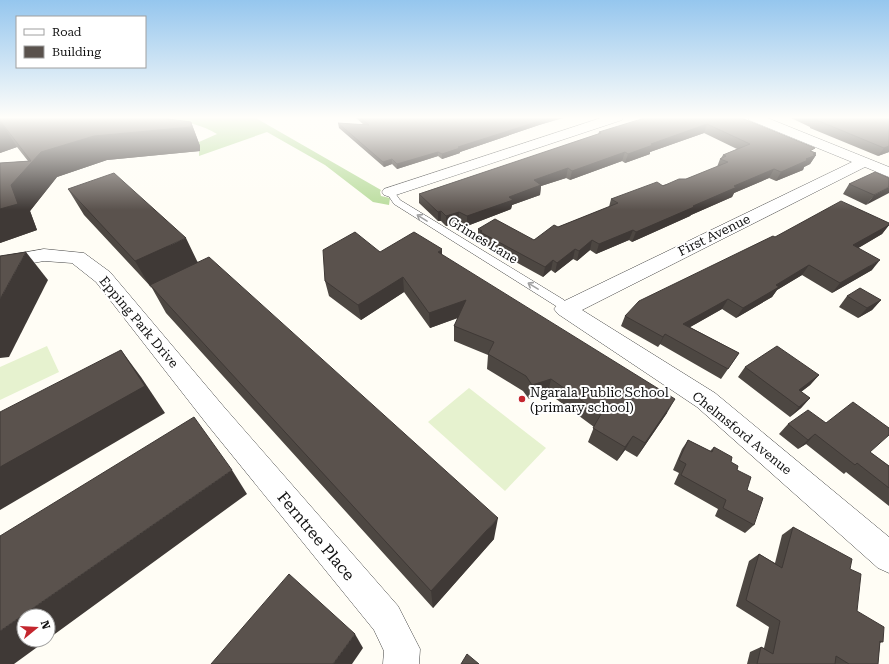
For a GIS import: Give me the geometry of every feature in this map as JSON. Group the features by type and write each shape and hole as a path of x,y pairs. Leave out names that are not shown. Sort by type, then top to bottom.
{"street":[{"path":"390,192 523,148"},
{"path":"830,148 889,172"},
{"name":"First Avenue","path":"564,309 864,162"},
{"name":"Epping Park Drive","path":"0,263 44,255 77,257 104,277 205,421"},
{"name":"Chelmsford Avenue","path":"564,309 706,400 889,557"},
{"name":"Ferntree Place","path":"205,421 386,618 402,649 401,664"}],"lane":[{"name":"Grimes Lane","path":"390,192 397,202 560,303 564,309"}],"green space":[{"path":"199,148 222,148 199,156"},
{"path":"295,148 308,148 381,190 381,196 390,198 389,205 373,202 325,165"},
{"path":"47,346 59,372 0,400 0,367"},
{"path":"469,388 546,448 505,491 428,422"}],"building":[{"path":"21,148 54,148 41,152 11,185 18,204 0,209 0,163 31,161"},
{"path":"367,148 460,148 442,154 438,152 397,164 392,159 383,162"},
{"path":"556,148 645,148 628,154 625,152 572,171 568,168 534,180 541,185 509,197 513,200 467,216 459,212 446,216 441,211 438,212 419,194"},
{"path":"740,148 815,148 810,151 816,153 813,154 816,155 806,159 808,160 781,172 774,169 734,186 737,187 693,206 694,207 636,232 633,230 599,244 592,240 579,251 575,249 557,263 553,260 545,267 480,232 482,231 478,229 495,219 534,240 554,225 558,227 618,203 611,199 657,182 663,186 679,179 686,179 728,162 720,159 726,156 723,155"},
{"path":"875,172 889,178 889,187 874,195 849,184"},
{"path":"114,173 186,238 135,261 68,189"},
{"path":"841,201 889,223 889,225 853,245 880,260 840,283 809,265 776,285 779,287 743,308 728,299 683,324 739,353 728,369 665,334 663,337 625,316 639,301 773,236 775,237"},
{"path":"355,232 380,252 414,232 442,249 438,252 675,399 645,443 633,436 625,447 593,428 601,414 551,379 532,385 526,376 488,354 494,342 454,326 466,300 429,313 403,277 358,305 325,281 323,250"},
{"path":"26,252 0,299 0,256"},
{"path":"209,257 498,518 431,591 150,285"},
{"path":"860,288 881,300 867,308 847,296"},
{"path":"777,346 819,375 799,390 810,398 799,407 745,367"},
{"path":"121,350 145,386 0,467 0,412"},
{"path":"853,402 889,428 889,435 870,452 889,466 889,488 857,463 855,465 815,434 808,440 788,424 808,410 826,423"},
{"path":"194,417 232,470 33,608 16,608 16,620 0,631 0,536"},
{"path":"688,440 712,452 714,447 732,457 731,462 738,466 737,470 751,477 747,490 763,498 754,525 723,508 726,500 681,475 686,464 679,460"},
{"path":"793,527 852,559 850,569 861,574 857,611 884,627 883,642 880,641 878,664 849,664 836,656 835,664 757,664 761,647 773,654 780,621 746,600 759,554 782,568"},
{"path":"289,574 355,634 333,664 211,664"},
{"path":"467,654 479,664 461,664"}],"place":[{"name":"Ngarala Public School (primary school)","path":"522,399"}]}
